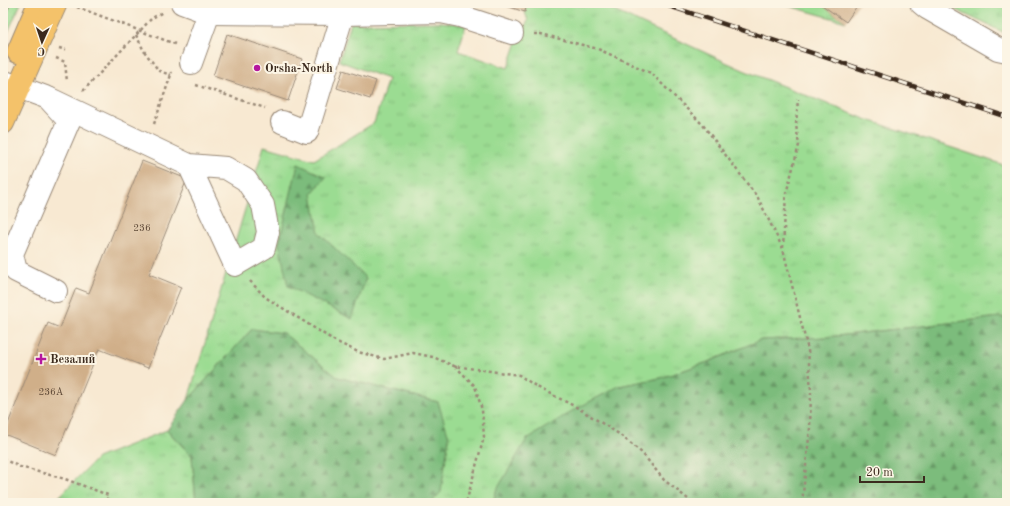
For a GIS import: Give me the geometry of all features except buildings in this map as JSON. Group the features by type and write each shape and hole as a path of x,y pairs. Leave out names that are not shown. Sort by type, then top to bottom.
{"main road":[{"path":"3,123 9,85 39,3"},
{"path":"9,85 56,3"}],"lane":[{"path":"921,3 927,8 998,49 1007,51"},
{"path":"174,7 210,13 343,14 441,12 460,16 512,33"},
{"path":"183,68 210,13"},
{"path":"277,116 308,132 343,14"},
{"path":"9,85 48,98 189,165 226,168 246,180 263,205 268,232 264,248 235,265 189,165"},
{"path":"48,98 69,121 12,254 16,271 56,291"}],"path":[{"path":"3,20 10,3"},
{"path":"78,7 140,31 183,68 277,116"},
{"path":"83,91 152,18 174,7"},
{"path":"512,33 541,34 598,49 651,73 703,124 758,198 783,249 808,350 811,391 810,428 802,503"},
{"path":"136,35 144,51 159,71 171,76"},
{"path":"56,58 65,62 67,87"},
{"path":"147,123 154,126 171,76 183,68"},
{"path":"171,76 183,68"},
{"path":"783,249 786,194 799,145 796,125 798,99"},
{"path":"235,265 264,297 335,341 358,352 384,359 413,353 433,357 454,366 519,375 537,387 578,408 619,434 642,453 664,480 693,503"},
{"path":"454,366 475,386 482,410 484,436 466,503"},
{"path":"3,459 20,467 65,479 108,495 106,503"}],"green space":[{"path":"3,3 21,3 3,43"},
{"path":"527,3 597,3 743,70 865,119 1007,166 1007,319 1000,317 828,337 761,340 708,362 661,378 619,386 496,491 493,503 431,503 441,491 438,402 337,377 283,333 252,329 188,400 264,146 314,160 374,123 388,79 339,61 351,23 441,22 466,25 458,51 508,68 517,42 528,21 525,12"},
{"path":"778,3 819,3 846,22"},
{"path":"941,3 1007,3 1007,34"},
{"path":"298,164 326,177 312,193 319,233 366,278 352,319 288,286 279,243"},
{"path":"1000,317 1007,319 1007,503 493,503 496,491 527,439 572,411 619,386 661,378 708,362 761,340 828,337"},
{"path":"252,329 283,333 337,377 438,402 449,437 441,492 431,503 196,503 192,456 167,430 188,400"},
{"path":"167,430 192,456 196,503 53,503 97,458"}],"railway":[{"path":"660,3 1007,117"}],"place":[{"name":"Orsha-North","path":"257,68"},
{"name":"Везалий","path":"41,359"}]}
